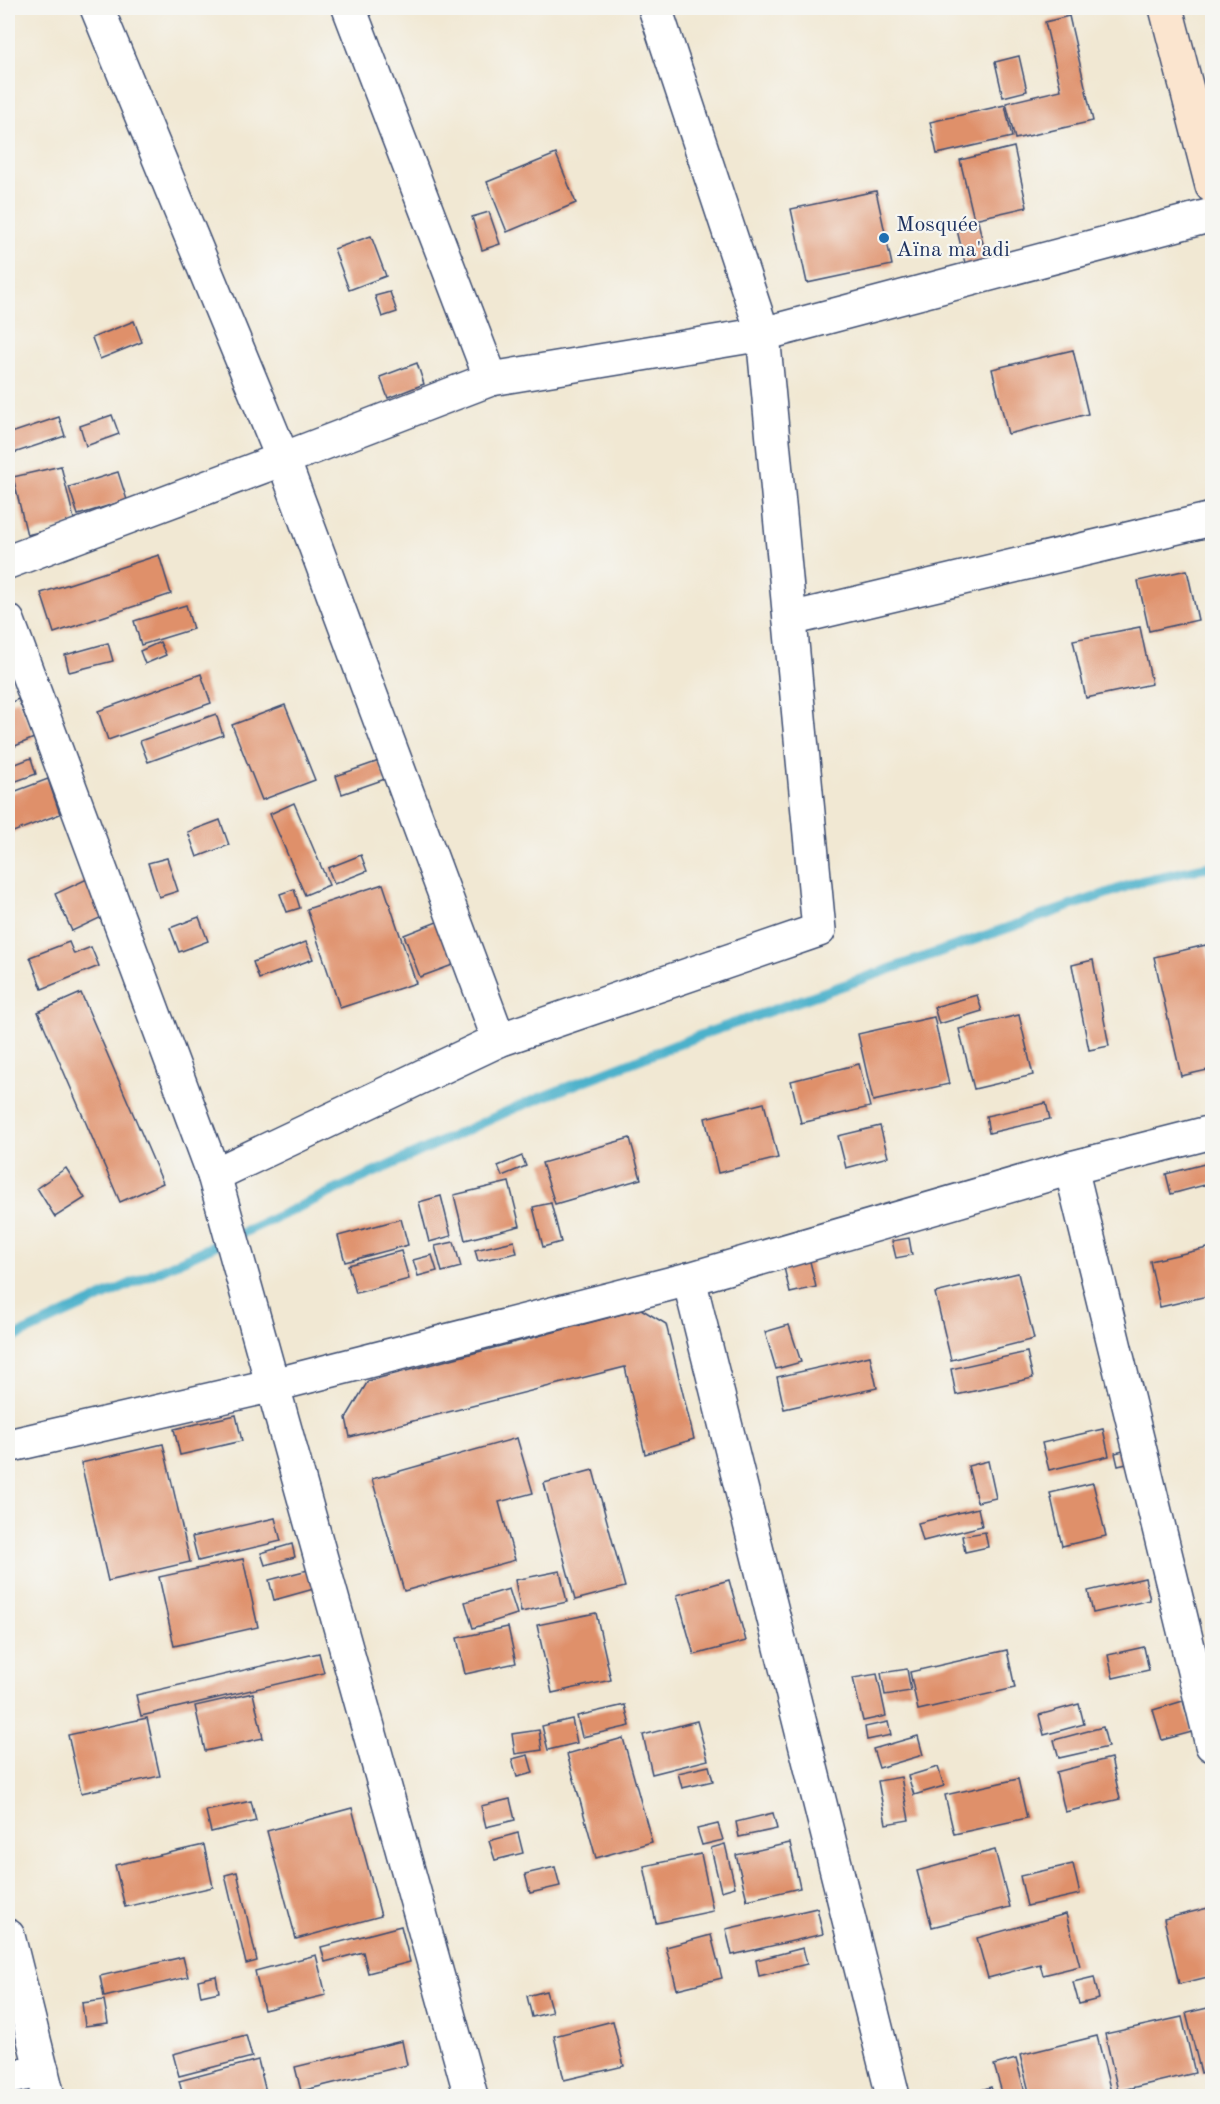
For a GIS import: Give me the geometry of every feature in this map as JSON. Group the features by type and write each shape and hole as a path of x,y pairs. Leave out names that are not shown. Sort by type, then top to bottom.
{"street":[{"path":"97,8 283,459 499,1040"},
{"path":"349,8 492,379"},
{"path":"214,1175 499,1040 819,930 763,334 655,8"},
{"path":"1166,8 1212,186"},
{"path":"8,562 492,379 763,334 1212,215"},
{"path":"790,620 1212,519"},
{"path":"8,621 214,1175 471,2097"},
{"path":"8,1446 274,1385 689,1279 1071,1168 1212,1132"},
{"path":"1071,1168 1212,1745"},
{"path":"689,1279 893,2097"},
{"path":"8,1936 45,2083 8,2078"}],"building":[{"path":"1069,16 1093,121 1015,139 1006,103 1061,90 1045,22"},
{"path":"1019,56 1027,91 1003,97 995,62"},
{"path":"1005,105 1012,137 937,154 930,122"},
{"path":"1014,147 1027,207 974,219 960,160"},
{"path":"556,154 576,203 507,232 487,182"},
{"path":"876,191 892,265 807,283 791,209"},
{"path":"489,212 500,244 482,250 472,217"},
{"path":"978,221 988,266 967,271 956,226"},
{"path":"371,236 386,276 349,290 334,249"},
{"path":"390,292 397,312 382,317 375,296"},
{"path":"134,321 142,342 100,359 92,338"},
{"path":"1073,350 1088,414 1008,434 992,369"},
{"path":"417,363 424,384 388,398 380,377"},
{"path":"112,415 119,434 86,446 80,426"},
{"path":"59,417 65,436 8,455 8,434"},
{"path":"61,466 75,523 27,535 13,477"},
{"path":"118,472 127,500 78,515 69,487"},
{"path":"159,555 171,594 54,633 41,593"},
{"path":"1187,570 1198,620 1149,631 1138,581"},
{"path":"186,605 193,629 141,645 134,621"},
{"path":"1140,627 1152,684 1086,698 1073,640"},
{"path":"160,642 166,655 145,664 140,651"},
{"path":"108,643 113,661 69,672 65,655"},
{"path":"201,674 211,703 108,740 98,711"},
{"path":"18,699 34,738 8,749 8,704"},
{"path":"285,705 315,780 262,800 232,725"},
{"path":"216,714 223,735 148,762 140,741"},
{"path":"31,758 36,774 8,784 8,767"},
{"path":"379,761 385,779 342,794 336,776"},
{"path":"48,779 60,814 8,834 8,794"},
{"path":"294,803 329,885 305,895 270,814"},
{"path":"220,820 229,845 197,857 188,832"},
{"path":"361,855 367,871 334,884 328,868"},
{"path":"167,858 178,891 159,897 148,863"},
{"path":"87,879 104,916 72,931 55,894"},
{"path":"383,884 416,983 340,1008 307,909"},
{"path":"294,889 300,908 287,912 280,894"},
{"path":"199,917 208,941 179,952 170,928"},
{"path":"442,920 458,963 420,977 404,935"},
{"path":"69,942 74,954 91,947 99,966 42,989 30,957"},
{"path":"306,942 313,959 259,979 253,962"},
{"path":"1206,945 1212,974 1212,1069 1181,1076 1154,957"},
{"path":"1093,960 1109,1046 1089,1050 1072,965"},
{"path":"81,993 163,1183 120,1202 38,1012"},
{"path":"977,995 982,1011 939,1024 934,1007"},
{"path":"1019,1015 1033,1075 974,1089 959,1029"},
{"path":"934,1017 949,1084 873,1101 858,1034"},
{"path":"859,1064 870,1107 801,1123 791,1081"},
{"path":"764,1103 778,1158 718,1173 705,1118"},
{"path":"1046,1103 1050,1119 989,1133 986,1116"},
{"path":"880,1126 888,1157 846,1168 838,1136"},
{"path":"630,1138 641,1179 555,1204 542,1163"},
{"path":"522,1156 526,1166 502,1176 498,1166"},
{"path":"1212,1162 1212,1183 1171,1194 1166,1174"},
{"path":"66,1168 85,1198 55,1217 37,1188"},
{"path":"509,1182 520,1226 465,1240 454,1195"},
{"path":"441,1196 451,1236 429,1242 419,1202"},
{"path":"551,1203 561,1242 543,1247 533,1207"},
{"path":"401,1219 408,1245 345,1262 338,1236"},
{"path":"909,1238 912,1255 896,1258 892,1241"},
{"path":"514,1241 517,1253 478,1261 475,1250"},
{"path":"454,1242 461,1267 442,1272 435,1246"},
{"path":"1212,1247 1212,1295 1160,1307 1150,1261"},
{"path":"401,1251 409,1279 356,1293 348,1265"},
{"path":"432,1255 437,1271 418,1276 413,1260"},
{"path":"809,1257 816,1287 790,1293 783,1263"},
{"path":"1018,1273 1034,1339 951,1360 935,1293"},
{"path":"641,1309 666,1324 694,1439 645,1454 625,1367 350,1437 346,1418 368,1381"},
{"path":"789,1325 801,1362 776,1369 765,1332"},
{"path":"1027,1352 1033,1378 956,1395 951,1369"},
{"path":"870,1356 877,1388 784,1409 777,1377"},
{"path":"236,1415 242,1441 180,1455 174,1429"},
{"path":"1103,1429 1109,1456 1049,1470 1042,1443"},
{"path":"517,1438 533,1493 499,1502 515,1560 404,1591 372,1479"},
{"path":"163,1444 190,1562 108,1581 81,1463"},
{"path":"1128,1450 1131,1463 1118,1466 1115,1453"},
{"path":"988,1461 996,1498 977,1502 968,1466"},
{"path":"593,1470 625,1587 575,1600 544,1483"},
{"path":"1093,1483 1106,1536 1062,1546 1050,1493"},
{"path":"978,1508 982,1526 923,1541 918,1523"},
{"path":"275,1518 281,1541 198,1561 192,1537"},
{"path":"985,1532 988,1547 965,1552 962,1536"},
{"path":"292,1544 295,1557 265,1565 261,1553"},
{"path":"243,1559 258,1627 174,1646 159,1577"},
{"path":"316,1568 321,1587 274,1600 269,1580"},
{"path":"560,1571 567,1602 521,1612 515,1580"},
{"path":"1145,1578 1150,1600 1093,1613 1088,1591"},
{"path":"729,1580 746,1641 694,1655 677,1595"},
{"path":"509,1589 517,1614 473,1628 465,1602"},
{"path":"596,1613 611,1680 552,1693 537,1625"},
{"path":"508,1627 516,1663 465,1674 457,1638"},
{"path":"1144,1647 1149,1670 1113,1678 1108,1655"},
{"path":"1007,1650 1015,1688 918,1710 910,1672"},
{"path":"319,1653 324,1673 141,1716 136,1695"},
{"path":"907,1669 911,1691 885,1695 881,1673"},
{"path":"877,1674 886,1716 863,1721 853,1678"},
{"path":"253,1693 263,1738 205,1751 195,1706"},
{"path":"1183,1701 1192,1732 1162,1740 1153,1710"},
{"path":"1079,1704 1084,1724 1044,1735 1039,1715"},
{"path":"625,1705 630,1726 582,1737 577,1716"},
{"path":"147,1718 160,1776 81,1793 68,1735"},
{"path":"572,1719 577,1743 548,1750 542,1726"},
{"path":"697,1721 708,1760 652,1774 643,1735"},
{"path":"888,1722 891,1735 867,1740 865,1727"},
{"path":"1103,1727 1108,1747 1059,1758 1054,1740"},
{"path":"539,1730 542,1750 515,1754 512,1734"},
{"path":"918,1736 923,1755 879,1768 873,1749"},
{"path":"623,1738 652,1842 596,1858 567,1754"},
{"path":"528,1755 533,1773 517,1777 512,1759"},
{"path":"1111,1758 1120,1799 1065,1812 1056,1772"},
{"path":"709,1766 713,1781 682,1788 678,1773"},
{"path":"938,1767 944,1786 914,1795 908,1776"},
{"path":"901,1777 909,1820 886,1824 878,1781"},
{"path":"1018,1779 1027,1818 954,1834 945,1795"},
{"path":"510,1799 515,1820 486,1827 481,1806"},
{"path":"251,1801 256,1821 211,1832 206,1811"},
{"path":"352,1808 381,1916 296,1939 267,1831"},
{"path":"773,1813 777,1829 739,1837 736,1822"},
{"path":"718,1824 723,1840 702,1845 697,1829"},
{"path":"518,1833 523,1853 495,1860 489,1841"},
{"path":"790,1843 800,1888 747,1900 736,1855"},
{"path":"725,1844 735,1887 721,1891 711,1848"},
{"path":"204,1845 213,1887 125,1907 115,1865"},
{"path":"995,1850 1010,1907 932,1927 917,1871"},
{"path":"701,1854 713,1911 656,1923 644,1866"},
{"path":"1073,1864 1080,1894 1027,1906 1020,1876"},
{"path":"555,1867 560,1886 530,1893 525,1874"},
{"path":"237,1872 257,1961 246,1964 225,1875"},
{"path":"1212,1907 1212,1976 1179,1984 1164,1919"},
{"path":"817,1908 823,1934 732,1955 726,1929"},
{"path":"1066,1914 1080,1966 1043,1975 1040,1964 988,1978 977,1938"},
{"path":"401,1926 410,1962 368,1973 363,1952 325,1962 321,1947"},
{"path":"711,1935 722,1978 677,1989 666,1947"},
{"path":"803,1948 807,1964 759,1976 756,1960"},
{"path":"316,1955 326,1995 264,2010 255,1971"},
{"path":"183,1957 188,1977 104,1997 100,1976"},
{"path":"216,1976 219,1992 201,1996 198,1980"},
{"path":"1094,1977 1099,1999 1079,2004 1073,1982"},
{"path":"546,1991 552,2012 532,2017 527,1996"},
{"path":"104,2000 108,2023 85,2026 82,2003"},
{"path":"1212,2007 1212,2070 1201,2073 1186,2013"},
{"path":"1182,2017 1195,2073 1118,2091 1105,2034"},
{"path":"613,2021 624,2066 564,2080 554,2036"},
{"path":"246,2035 252,2057 179,2076 173,2054"},
{"path":"1097,2036 1112,2096 1030,2096 1020,2055"},
{"path":"402,2041 407,2065 301,2091 295,2067"},
{"path":"1016,2059 1026,2096 1003,2096 994,2065"},
{"path":"258,2060 266,2092 248,2096 183,2096 179,2081"},
{"path":"991,2087 994,2096 961,2096"}],"waterway":[{"path":"8,1340 517,1107 704,1034 1142,881 1212,866"}],"place":[{"name":"Mosquée Aïna ma'adi","path":"884,238"}]}
